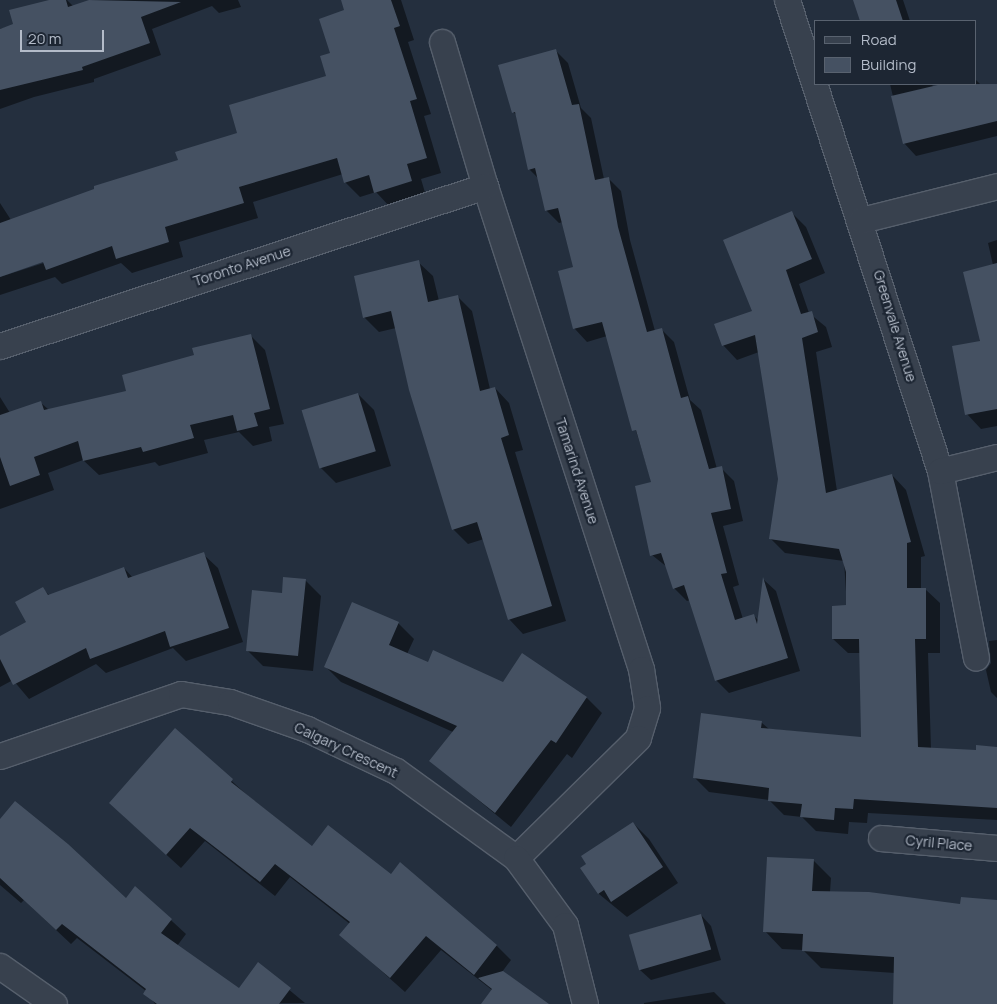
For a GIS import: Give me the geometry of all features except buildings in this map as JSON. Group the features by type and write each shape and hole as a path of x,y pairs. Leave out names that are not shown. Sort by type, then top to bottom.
{"street":[{"name":"Greenvale Avenue","path":"787,0 814,80"},
{"name":"Tamarind Avenue","path":"442,42 485,186 641,669 647,708 638,738 516,858"},
{"name":"Greenvale Avenue","path":"816,85 861,220 940,471 976,658"},
{"name":"Toronto Avenue","path":"0,346 485,186"},
{"path":"861,220 997,186"},
{"path":"940,471 997,457"},
{"name":"Calgary Crescent","path":"0,756 181,694 230,702 307,729 396,771 516,858 565,925 585,1004"},
{"name":"Cyril Place","path":"881,838 997,848"},
{"path":"0,966 54,1004"}]}
